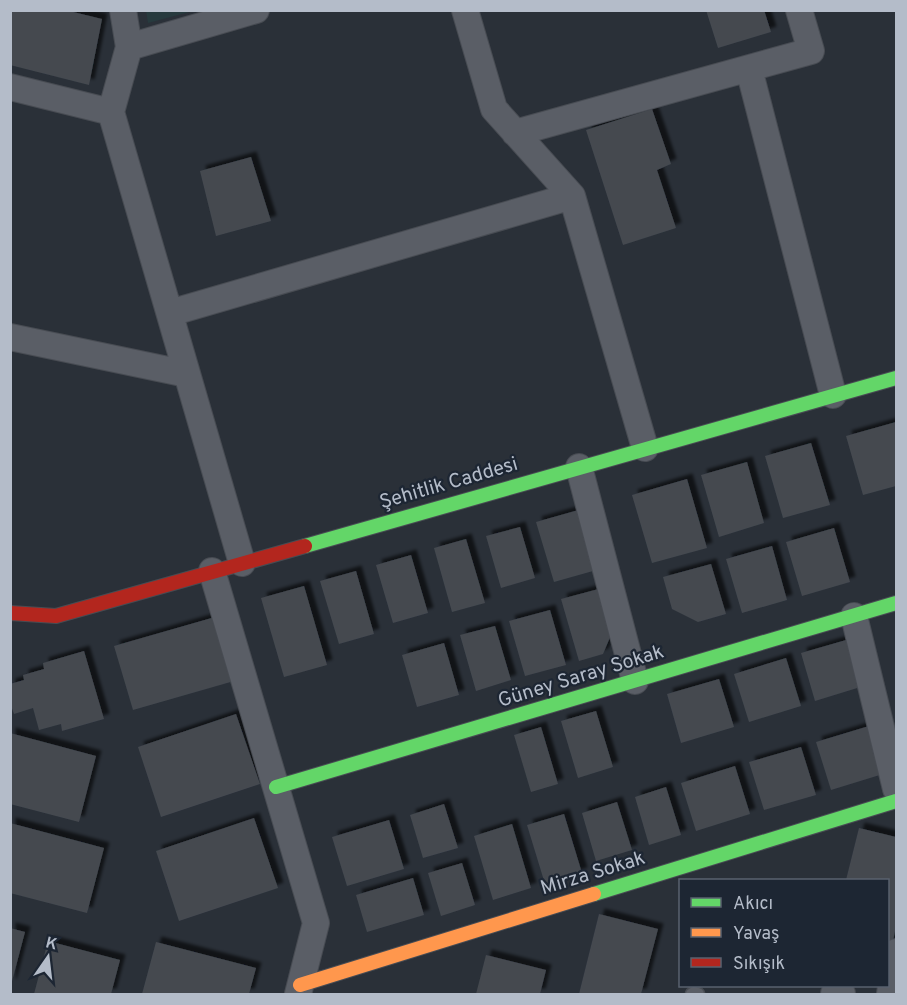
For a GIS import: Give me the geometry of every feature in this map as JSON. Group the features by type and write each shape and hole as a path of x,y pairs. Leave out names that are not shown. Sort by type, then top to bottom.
{"street":[{"path":"123,10 129,47 111,112 242,563"},
{"path":"129,47 256,10"},
{"path":"465,10 494,109 572,196 645,448"},
{"path":"515,133 811,51 799,10"},
{"path":"749,69 833,395"},
{"path":"10,87 111,112"},
{"path":"170,313 572,196"},
{"path":"10,337 187,374"},
{"name":"Şehitlik Caddesi","path":"10,613 56,616 897,378"},
{"path":"579,467 635,681"},
{"path":"212,571 316,923 299,990"},
{"name":"Güney Saray Sokak","path":"276,788 897,603"},
{"path":"854,616 897,789"},
{"name":"Mirza Sokak","path":"299,990 897,801"},
{"path":"890,994 897,952"},
{"path":"834,994 842,994"}],"lane":[{"path":"692,994 698,994"}],"green space":[{"path":"146,10 193,10 193,11 148,23"}],"building":[{"path":"10,10 65,10 102,19 89,85 10,65"},
{"path":"706,10 764,10 771,32 718,48"},
{"path":"652,109 671,164 657,170 676,228 623,245 586,130"},
{"path":"251,157 271,221 216,236 200,171"},
{"path":"896,422 896,486 863,495 846,436"},
{"path":"811,443 830,505 783,518 765,456"},
{"path":"747,462 764,523 719,537 701,475"},
{"path":"687,479 707,548 652,563 632,495"},
{"path":"582,509 600,569 554,582 536,522"},
{"path":"520,527 535,578 501,588 486,536"},
{"path":"834,528 850,582 802,596 786,542"},
{"path":"466,539 485,603 452,612 434,548"},
{"path":"772,546 787,600 742,613 726,559"},
{"path":"411,555 428,613 393,623 376,565"},
{"path":"711,564 726,614 698,622 672,609 663,577"},
{"path":"356,571 374,634 339,644 320,581"},
{"path":"304,586 327,665 284,677 261,598"},
{"path":"606,587 616,623 603,654 579,661 561,599"},
{"path":"550,610 566,665 525,676 509,621"},
{"path":"222,615 241,679 133,710 114,646"},
{"path":"495,626 511,680 476,691 460,635"},
{"path":"853,638 867,685 815,701 801,653"},
{"path":"444,643 459,695 417,707 402,655"},
{"path":"84,651 104,719 62,731 61,724 39,730 33,708 14,714 10,703 10,684 24,680 23,675 44,669 43,663"},
{"path":"786,658 801,706 749,722 734,674"},
{"path":"719,679 734,727 681,743 667,694"},
{"path":"596,711 613,767 578,778 561,721"},
{"path":"236,714 260,784 161,817 138,747"},
{"path":"869,726 883,774 831,790 816,742"},
{"path":"541,727 558,784 531,792 514,735"},
{"path":"10,733 96,756 79,822 10,804"},
{"path":"801,747 816,795 764,810 749,762"},
{"path":"735,766 750,814 696,831 681,783"},
{"path":"666,787 681,835 649,845 635,797"},
{"path":"617,802 632,850 596,861 582,813"},
{"path":"444,804 458,848 423,858 410,815"},
{"path":"564,814 582,873 545,884 527,825"},
{"path":"254,818 278,888 179,921 156,851"},
{"path":"389,820 404,869 347,886 332,837"},
{"path":"10,823 104,848 87,913 10,893"},
{"path":"512,824 531,888 493,900 474,836"},
{"path":"859,828 896,837 896,927 892,945 889,944 889,879 846,879"},
{"path":"462,863 475,905 441,916 428,873"},
{"path":"413,878 424,915 367,932 356,895"},
{"path":"599,914 658,929 641,994 579,994"},
{"path":"10,928 25,932 11,985 10,984"},
{"path":"48,941 120,960 111,994 34,994"},
{"path":"156,942 256,968 249,994 142,994"},
{"path":"486,955 546,970 540,994 476,994"}],"traffic: fast":[{"path":"305,546 896,378"},
{"path":"276,787 896,603"},
{"path":"594,894 896,801"}],"traffic: slow":[{"path":"300,985 594,894"}],"traffic: jam":[{"path":"10,613 56,616 305,546"}]}
